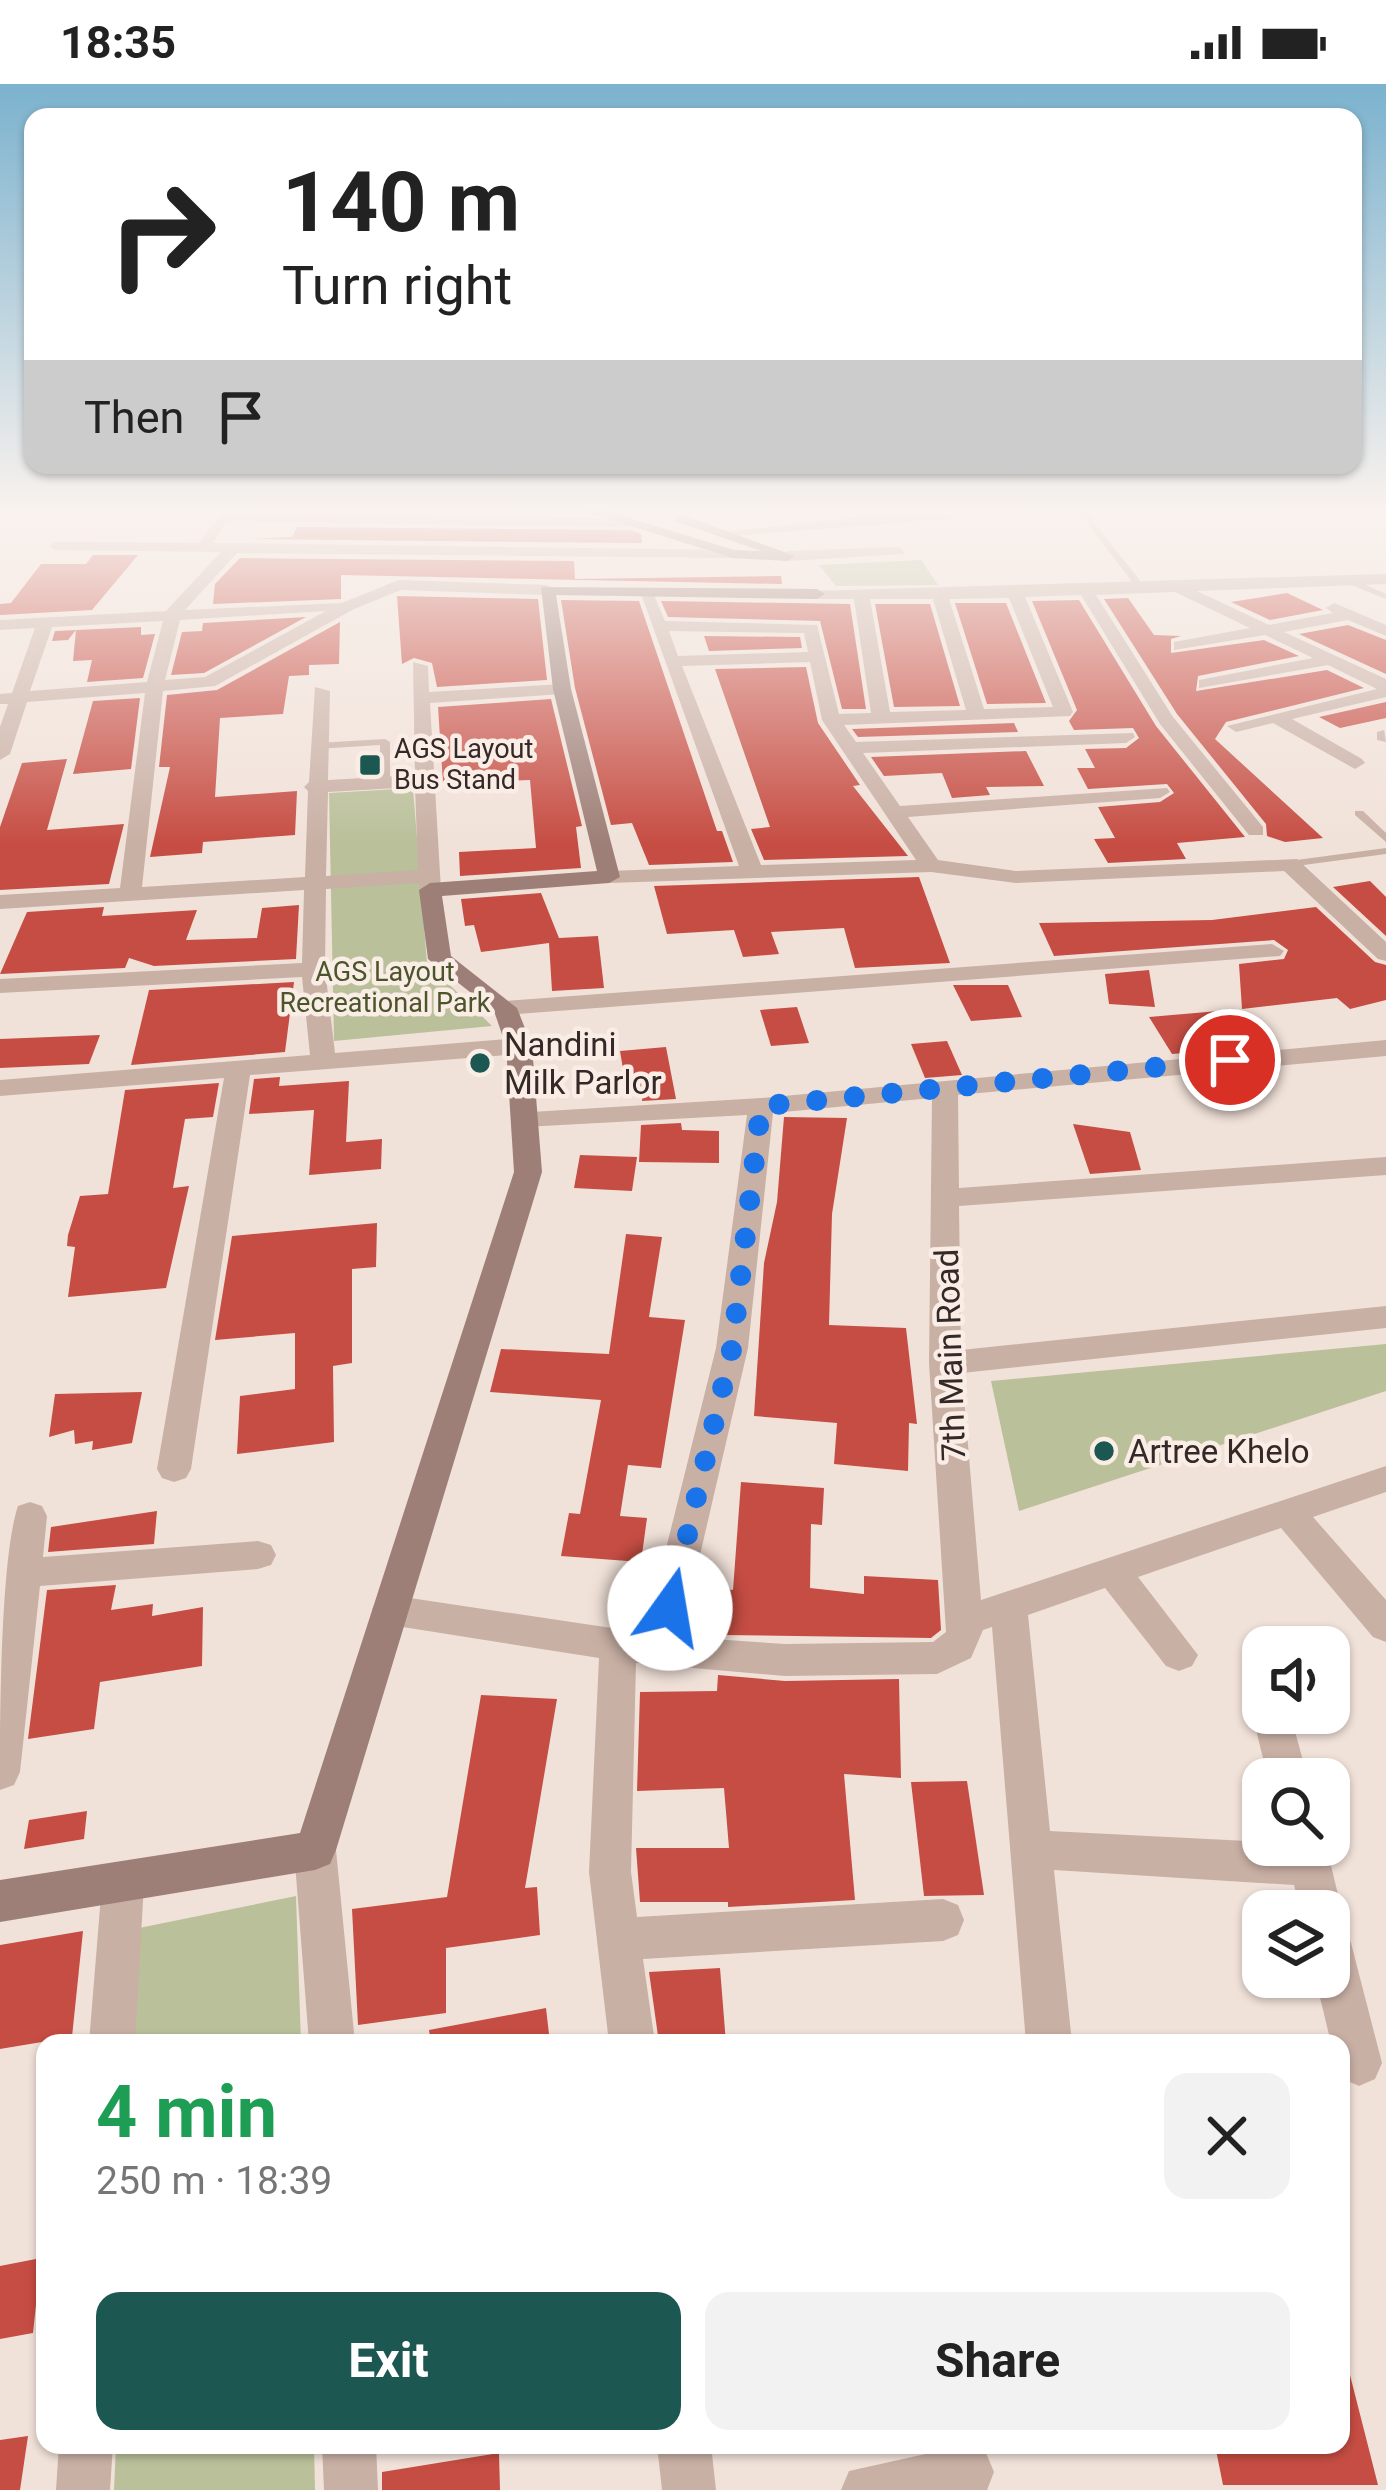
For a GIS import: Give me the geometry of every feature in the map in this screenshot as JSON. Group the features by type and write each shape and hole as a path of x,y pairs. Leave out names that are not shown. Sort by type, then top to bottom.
{"street":[{"path":"0,625 84,619"},
{"path":"130,892 154,691 171,619"},
{"path":"8,699 154,691 208,682 324,619"},
{"path":"551,619 562,689 609,877"},
{"path":"656,619 752,871"},
{"path":"866,619 881,716"},
{"path":"948,619 976,714"},
{"path":"831,720 1064,712 1027,619"},
{"path":"1104,619 1166,720 1256,831"},
{"path":"1243,619 1386,689"},
{"path":"1180,646 1347,619"},
{"path":"0,754 8,699 25,655 45,622"},
{"path":"658,626 811,628 831,720 931,866"},
{"path":"671,662 817,657"},
{"path":"1205,684 1330,660"},
{"path":"331,2034 315,1850 528,1172 519,1046 505,1008 440,959 430,883 419,666"},
{"path":"422,698 562,689"},
{"path":"1236,726 1386,689"},
{"path":"320,691 314,787 314,969 322,1058"},
{"path":"1278,718 1355,763"},
{"path":"850,748 1126,737"},
{"path":"314,787 426,780"},
{"path":"894,812 1160,792"},
{"path":"0,902 314,884 752,871 931,866 1016,878 1289,864 1386,954"},
{"path":"505,1008 1272,951"},
{"path":"0,986 314,969"},
{"path":"0,1088 322,1058 519,1046"},
{"path":"524,1119 761,1106 1182,1063 1386,1048"},
{"path":"174,1468 238,1066"},
{"name":"7th Main Road","path":"945,1090 945,1364 964,1621"},
{"path":"631,2034 610,1872 639,1648 732,1348 761,1106"},
{"path":"946,1198 1386,1166"},
{"path":"945,1364 1386,1317"},
{"path":"390,1610 639,1648 785,1660 937,1658 958,1647 964,1621 1386,1479"},
{"path":"1287,1512 1386,1626"},
{"path":"0,1772 30,1516"},
{"path":"20,1573 258,1555"},
{"path":"1112,1571 1179,1655"},
{"path":"1010,1606 1048,2034"},
{"path":"1031,1849 1242,1854"},
{"path":"0,1901 315,1850"},
{"path":"113,2034 123,1883"},
{"path":"619,1939 944,1920"},
{"path":"1343,1998 1359,2062"},
{"path":"83,2490 85,2454"},
{"path":"349,2454 351,2490"},
{"path":"685,2454 689,2490"},
{"path":"868,2490 967,2472"}],"lane":[{"path":"316,746 385,742 385,782"},
{"path":"1358,813 1386,839"},
{"path":"1289,864 1386,851"}],"green space":[{"name":"AGS Layout Recreational Park","path":"413,788 427,963 492,1026 334,1041 329,793"},
{"name":"Artree Khelo","path":"1386,1344 1386,1391 1019,1511 991,1381"},
{"path":"296,1896 301,2034 134,2034 139,1928"},
{"path":"116,2454 314,2454 315,2490 114,2490"}],"building":[{"path":"302,619 204,673 171,675 182,632 202,631 203,623"},
{"path":"399,619 540,619 547,680 437,687 432,663 414,658 402,664"},
{"path":"564,619 645,619 717,831 722,831 733,862 649,865 632,823 611,825 575,688"},
{"path":"755,619 852,619 866,709 842,709 820,621"},
{"path":"878,619 934,619 960,706 894,707"},
{"path":"960,619 1013,619 1046,703 987,704"},
{"path":"1040,619 1091,619 1156,726 1245,837 1177,843 1186,859 1108,863 1094,839 1115,838 1098,807 1160,802 1174,793 1167,784 1088,789 1077,768 1095,768 1085,749 1126,748 1139,738 1133,728 1074,730 1069,721 1077,710"},
{"path":"1117,619 1143,619 1154,635 1181,636 1171,639 1171,653 1264,640 1299,656 1198,676 1196,691 1327,670 1364,688 1226,722 1215,739 1323,838 1285,842 1267,836 1266,824 1177,714"},
{"path":"340,622 339,664 309,665 309,675 289,676 283,714 220,718 215,797 297,791 295,835 203,842 202,853 150,857 170,767 159,767 167,695 217,690"},
{"path":"1348,625 1386,640 1386,674 1299,634"},
{"path":"141,627 141,635 155,634 143,678 87,682 92,660 73,661 76,630"},
{"path":"76,630 68,640 52,641 55,631"},
{"path":"704,636 800,637 802,648 709,651"},
{"path":"806,667 818,723 860,785 853,786 908,856 764,860 751,829 770,827 715,669"},
{"path":"140,698 131,769 73,774 93,701"},
{"path":"551,699 582,826 576,827 581,868 460,876 459,852 536,848 530,780 443,783 438,707"},
{"path":"1386,702 1386,718 1340,728 1319,717"},
{"path":"1014,723 1018,732 858,737 852,729"},
{"path":"1026,751 1044,786 986,787 990,795 952,798 942,773 884,776 871,757"},
{"path":"67,759 47,830 124,824 109,884 0,890 0,827 22,763"},
{"path":"919,877 950,963 855,968 844,928 771,932 779,954 743,957 734,930 667,934 654,886"},
{"path":"1370,881 1386,897 1386,936 1333,887"},
{"path":"541,893 559,938 598,936 604,988 552,991 549,943 481,952 474,925 465,926 461,899"},
{"path":"299,905 296,959 154,966 129,958 125,968 0,974 27,912 104,907 102,916 197,910 186,940 257,938 262,908"},
{"path":"1316,907 1375,962 1386,965 1386,1000 1350,1009 1337,998 1242,1009 1239,964 1284,959 1288,950 1274,940 1054,956 1039,923 1212,920"},
{"path":"1149,970 1155,1007 1109,1004 1105,974"},
{"path":"294,982 285,1052 131,1065 149,990"},
{"path":"953,985 1008,985 1022,1017 971,1021"},
{"path":"797,1007 809,1043 771,1046 760,1010"},
{"path":"1230,1010 1256,1047 1172,1054 1149,1017"},
{"path":"100,1035 89,1064 0,1068 0,1039"},
{"path":"947,1041 962,1075 925,1078 911,1044"},
{"path":"666,1047 676,1099 642,1101 643,1091 627,1093 620,1051"},
{"path":"280,1077 279,1086 349,1081 346,1142 382,1139 381,1169 309,1175 314,1110 249,1114 254,1079"},
{"path":"219,1083 213,1117 185,1119 173,1188 189,1186 166,1288 68,1297 75,1247 67,1246 68,1235 80,1196 108,1194 125,1090"},
{"path":"784,1117 847,1118 832,1214 829,1325 906,1328 917,1424 909,1423 908,1471 834,1464 837,1423 754,1416 764,1263 777,1202"},
{"path":"681,1123 682,1130 719,1131 719,1163 639,1162 641,1125"},
{"path":"1073,1124 1130,1132 1141,1170 1090,1174"},
{"path":"580,1155 637,1157 632,1191 574,1188"},
{"path":"377,1223 376,1267 352,1269 352,1363 333,1366 334,1442 237,1454 240,1396 295,1389 295,1333 215,1340 232,1236"},
{"path":"626,1234 662,1237 649,1317 685,1320 661,1468 628,1465 620,1516 647,1518 641,1562 561,1556 569,1513 580,1514 601,1400 490,1392 501,1349 609,1354"},
{"path":"142,1392 132,1443 92,1450 93,1441 75,1444 74,1430 49,1437 55,1394"},
{"path":"741,1482 824,1488 822,1525 811,1524 810,1588 864,1594 864,1576 938,1580 941,1630 931,1638 722,1635 725,1589 733,1590"},
{"path":"157,1511 154,1544 48,1552 51,1527"},
{"path":"116,1585 111,1610 153,1604 152,1616 203,1607 202,1666 100,1682 94,1729 28,1739 47,1590"},
{"path":"718,1675 785,1681 899,1679 901,1778 844,1774 855,1900 728,1907 728,1902 640,1902 636,1848 729,1848 724,1788 637,1791 640,1692 717,1691"},
{"path":"481,1695 557,1699 525,1888 537,1887 540,1935 446,1948 446,2013 358,2025 352,1909 447,1897"},
{"path":"967,1781 984,1895 924,1896 911,1782"},
{"path":"87,1811 84,1839 24,1849 29,1820"},
{"path":"83,1931 72,2034 36,2034 36,2043 0,2049 0,1945"},
{"path":"720,1968 725,2034 658,2034 649,1972"},
{"path":"546,2008 549,2034 430,2034 429,2030"},
{"path":"36,2259 33,2333 0,2339 0,2266"},
{"path":"1350,2375 1378,2485 1223,2485 1217,2454 1350,2454"},
{"path":"28,2436 20,2490 0,2490 0,2440"},
{"path":"499,2454 500,2490 382,2490 382,2472"}],"place":[{"name":"AGS Layout Bus Stand","path":"370,765"},
{"name":"Nandini Milk Parlor","path":"480,1063"},
{"name":"Artree Khelo","path":"1104,1451"}],"route":[{"path":"670,1608 732,1348 761,1106 1230,1060"}]}
